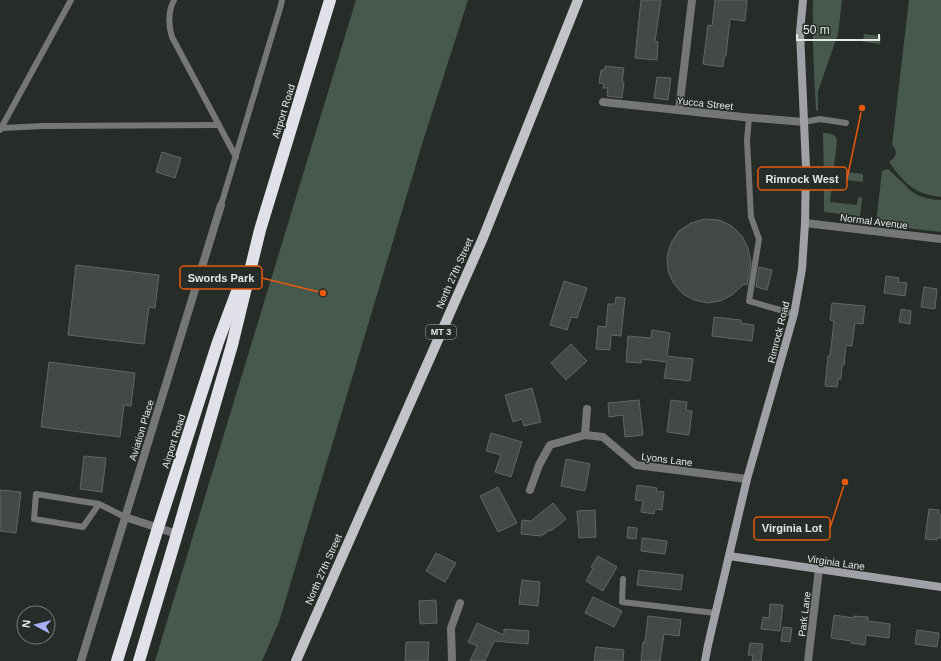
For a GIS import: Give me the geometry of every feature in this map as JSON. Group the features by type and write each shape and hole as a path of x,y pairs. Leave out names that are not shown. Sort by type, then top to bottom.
{"highway":[{"name":"Airport Road","path":"139,661 232,345 260,230 330,0"},
{"name":"Airport Road","path":"117,661 218,342 260,230"}],"main road":[{"name":"North 27th Street","path":"296,661 482,238 578,0"},
{"name":"Rimrock Road","path":"705,661 747,478 794,314 802,269 806,167 800,32 803,0"},
{"name":"Virginia Lane","path":"729,556 941,587"}],"street":[{"path":"679,110 692,0"},
{"name":"Yucca Street","path":"603,102 749,118 804,122"},
{"name":"Aviation Place","path":"81,661 221,205"},
{"name":"Normal Avenue","path":"805,223 941,240"},
{"path":"585,435 587,409"},
{"name":"Lyons Lane","path":"530,490 539,466 550,445 585,435 603,437 636,465 747,478"},
{"path":"125,517 177,534"},
{"name":"Park Lane","path":"808,661 819,569"},
{"path":"452,661 451,628 460,603"}],"lane":[{"path":"1,129 72,0"},
{"path":"174,0 169,14 172,37 236,156"},
{"path":"221,205 282,0"},
{"path":"749,118 747,140 751,217 759,239 749,301 794,314"},
{"path":"804,122 820,119 846,123"},
{"path":"1,129 44,126 219,124"},
{"path":"99,504 83,527 34,519 36,494 99,504 125,517"},
{"path":"623,579 622,602 715,613"}],"green space":[{"path":"356,0 468,0 423,141 279,622 262,661 155,661"},
{"path":"813,0 842,0 838,34 818,91 818,111 816,110 814,68"},
{"path":"909,0 941,0 941,197 924,193 910,186 889,162 896,154 892,145"},
{"path":"864,34 881,36 880,44 863,42"},
{"path":"823,133 830,133 834,135 837,141 830,202 857,205 858,198 861,197 860,216 824,212"},
{"path":"888,169 914,193 925,198 941,200 941,232 880,225 876,223 882,171"},
{"path":"847,172 863,174 863,182 846,180"}],"building":[{"path":"641,0 661,0 655,41 658,42 657,60 635,58"},
{"path":"715,0 747,0 745,21 730,19 726,56 724,57 723,67 703,64 708,25 712,26"},
{"path":"605,66 624,68 622,98 607,96 608,88 603,88 604,84 599,83 601,70 605,70"},
{"path":"657,77 671,78 668,100 654,98"},
{"path":"162,152 181,158 175,178 156,172"},
{"path":"705,219 719,220 732,226 742,236 748,248 751,263 747,285 744,284 732,295 720,301 707,303 694,300 683,294 674,284 668,271 667,256 671,243 679,231 691,223"},
{"path":"76,265 159,275 155,308 149,307 144,344 68,335"},
{"path":"759,267 772,270 767,290 756,287"},
{"path":"886,276 899,278 898,282 907,283 905,296 884,293"},
{"path":"564,281 587,288 577,318 571,317 567,330 550,325"},
{"path":"924,287 937,289 935,309 921,307"},
{"path":"616,297 625,298 621,336 611,335 610,350 596,349 598,326 606,327 608,304 615,304"},
{"path":"832,303 865,306 863,324 855,323 852,346 846,345 841,379 838,379 837,387 825,386 834,321 830,320"},
{"path":"901,309 911,311 910,324 899,322"},
{"path":"714,317 741,320 741,323 754,325 752,341 712,336"},
{"path":"652,330 670,333 667,356 693,359 690,381 664,378 667,362 642,359 641,363 626,362 628,336 651,338"},
{"path":"571,344 587,361 566,380 551,363"},
{"path":"49,362 135,373 131,406 124,405 120,437 41,427"},
{"path":"532,388 541,422 524,426 522,419 513,422 505,395"},
{"path":"639,400 643,435 625,437 623,415 609,417 608,403"},
{"path":"671,400 687,402 686,410 692,411 689,435 667,432"},
{"path":"491,433 522,442 511,477 495,472 501,455 486,451"},
{"path":"84,456 106,458 102,492 80,489"},
{"path":"566,459 590,464 585,491 561,486"},
{"path":"637,485 657,488 656,491 664,492 662,510 655,509 654,514 641,512 643,501 635,500"},
{"path":"498,487 517,523 498,532 480,496"},
{"path":"0,490 21,492 16,533 0,531"},
{"path":"553,503 566,519 551,531 550,530 541,536 521,534 522,520 531,521"},
{"path":"929,509 939,510 939,514 941,515 941,538 937,538 937,540 925,539"},
{"path":"595,510 596,537 579,538 577,511"},
{"path":"628,527 637,528 636,539 627,538"},
{"path":"642,538 667,541 665,554 641,551"},
{"path":"436,553 456,563 445,582 426,571"},
{"path":"598,556 617,567 603,591 586,581 593,568 591,567"},
{"path":"639,570 683,575 681,590 637,585"},
{"path":"522,580 540,582 538,606 519,604"},
{"path":"593,597 622,611 614,627 585,613"},
{"path":"436,600 437,623 420,624 419,601"},
{"path":"770,604 783,605 780,631 761,629 763,617 769,618"},
{"path":"834,615 854,618 854,616 868,617 868,621 890,624 889,638 866,635 865,645 831,638"},
{"path":"648,616 681,620 679,636 664,634 660,661 641,661"},
{"path":"477,623 504,635 504,629 529,631 528,644 494,641 485,661 470,661 477,646 468,642"},
{"path":"783,627 792,628 790,642 781,641"},
{"path":"917,630 939,633 937,647 915,644"},
{"path":"406,642 429,642 428,661 405,661"},
{"path":"750,643 763,644 761,661 752,661 753,655 748,655"},
{"path":"596,647 624,650 623,661 594,661"}],"place":[{"name":"Rimrock West","path":"862,108"},
{"name":"Swords Park","path":"323,293"},
{"name":"Virginia Lot","path":"845,482"}]}
